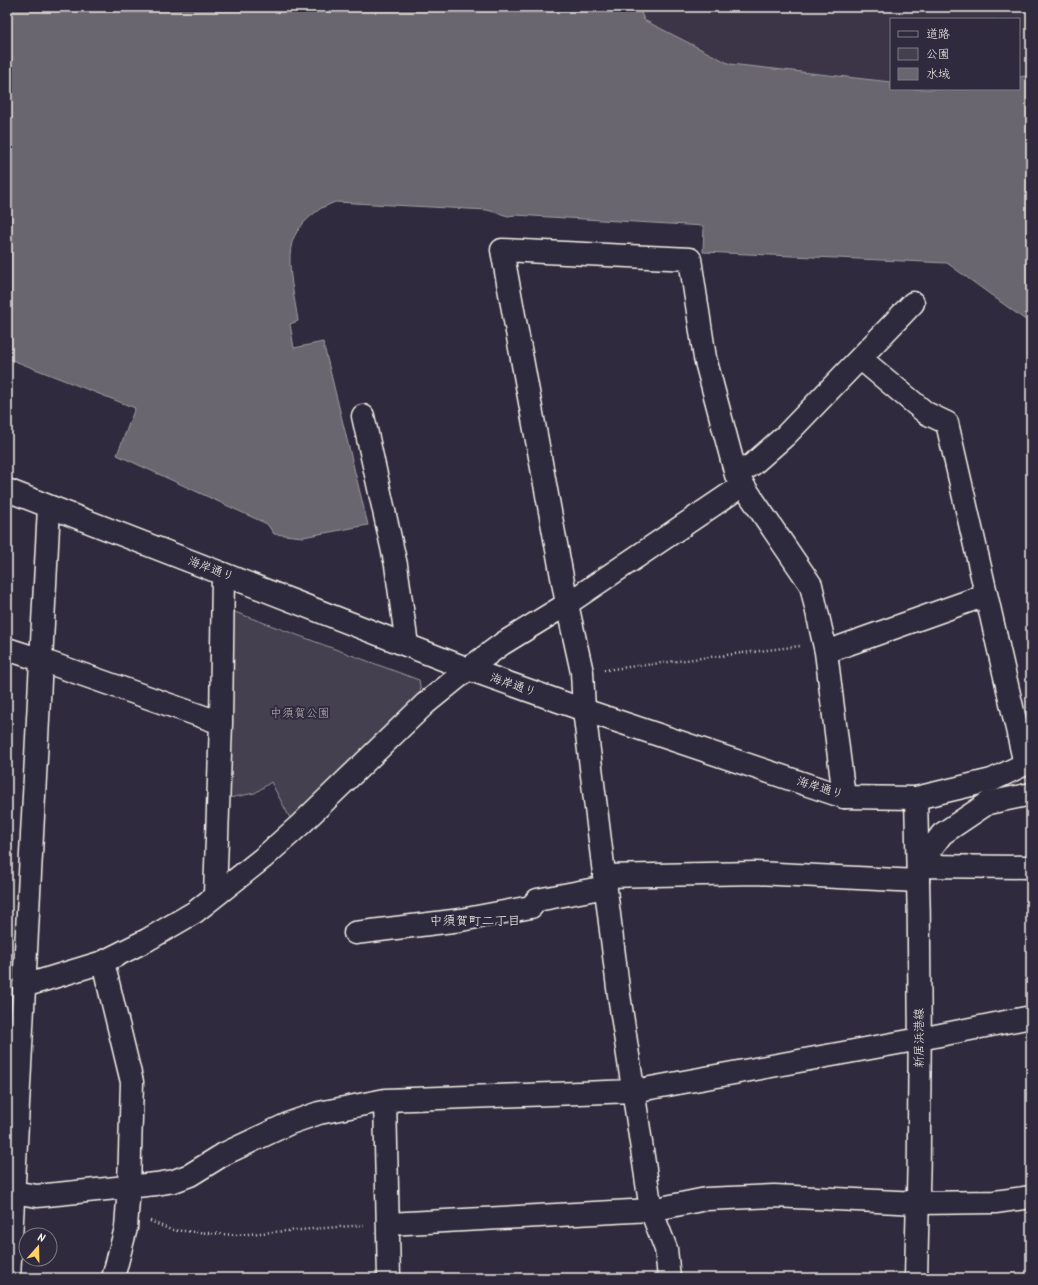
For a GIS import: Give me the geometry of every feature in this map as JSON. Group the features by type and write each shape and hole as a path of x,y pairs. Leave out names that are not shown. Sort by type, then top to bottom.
{"street":[{"path":"669,1278 666,1249 651,1210 618,988 584,710 582,672 567,604 502,250 690,259 705,358 740,480 811,586 825,648 844,797"},
{"path":"15,988 103,962 147,940 195,912 263,858 301,824 425,704 468,669 502,644 567,604 740,480 753,464 786,435 913,303"},
{"path":"860,358 926,413 947,423 986,595 1028,763"},
{"path":"363,416 396,565 407,645"},
{"name":"海岸通り","path":"7,490 468,669 584,710 844,797 916,798 992,780 1028,763"},
{"path":"9,1278 15,988 41,660 49,507"},
{"path":"215,895 221,724 223,574"},
{"path":"825,648 986,595"},
{"path":"7,649 221,724"},
{"path":"918,873 942,834 988,803 1031,794"},
{"name":"新居浜港線","path":"916,798 920,1039 916,1278"},
{"path":"356,934 461,920 531,907 537,900 605,882 754,873 918,873 1031,867"},
{"path":"103,962 132,1082 129,1186 126,1228 113,1278"},
{"path":"10,1192 38,1196 174,1181 190,1175 224,1154 290,1123 319,1113 385,1100 634,1091 920,1039 1031,1017"},
{"path":"385,1100 389,1278"},
{"path":"388,1224 651,1210 706,1199 774,1196 918,1203 995,1202 1031,1197"}],"path":[{"path":"582,672 825,648"},
{"path":"127,1211 171,1230 235,1234 388,1224"}],"shaded area":[{"path":"639,7 1031,7 1031,75 1020,77 1020,18 890,18 890,82 730,64 644,20"}],"green space":[{"name":"中須賀公園","path":"232,611 419,680 422,698 291,820 271,782 255,793 224,799"}],"water":[{"path":"7,7 639,7 644,20 730,64 890,82 890,90 1020,90 1020,77 1031,75 1031,324 947,263 703,252 704,226 515,215 508,216 487,210 335,202 320,209 300,227 292,242 290,264 298,321 290,324 294,348 323,342 368,525 303,537 274,534 267,524 117,455 135,408 7,358"}],"district":[{"name":"中須賀町二丁目","path":"475,921"}]}
